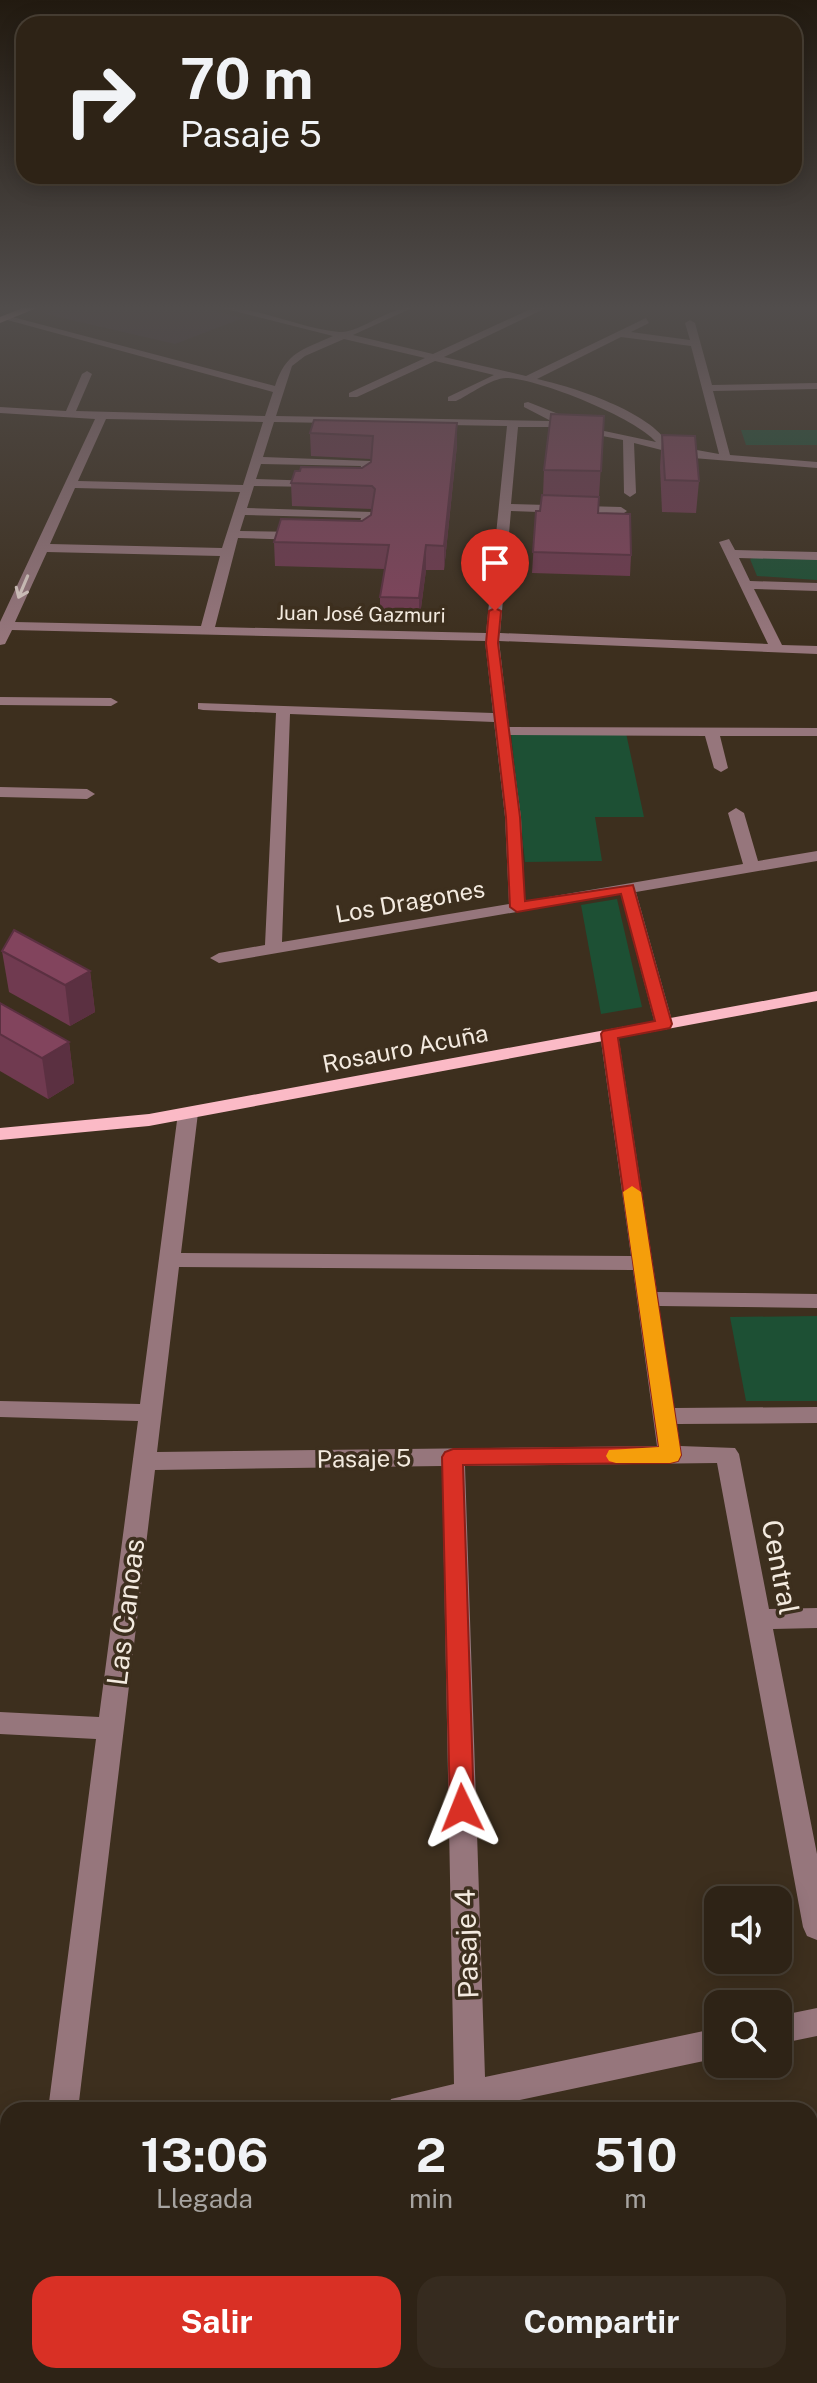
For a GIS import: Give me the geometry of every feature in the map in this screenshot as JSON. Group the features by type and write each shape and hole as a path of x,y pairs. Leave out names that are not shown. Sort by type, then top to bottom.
{"main road":[{"name":"Rosauro Acuña","path":"0,1134 119,1125 817,996"}],"street":[{"path":"0,641 3,626 101,418"},
{"path":"224,418 556,424 726,459 817,465"},
{"path":"556,424 557,418"},
{"path":"632,418 659,437 665,448"},
{"path":"715,418 726,459"},
{"path":"207,631 227,552 268,419"},
{"path":"513,423 492,637 513,817 517,907"},
{"path":"628,438 630,493"},
{"path":"760,461 790,456 817,457"},
{"path":"255,460 367,463 362,485 348,484"},
{"path":"70,484 333,484"},
{"path":"505,507 621,511"},
{"path":"240,511 368,515 362,538 348,537"},
{"path":"233,534 319,537"},
{"path":"40,548 227,552"},
{"path":"777,649 728,548 817,556"},
{"path":"745,585 817,587"},
{"name":"Juan José Gazmuri","path":"3,626 492,637 817,650"},
{"path":"0,701 111,702"},
{"path":"203,706 501,724 817,732"},
{"path":"273,949 283,709"},
{"path":"711,731 721,768"},
{"path":"0,792 87,794"},
{"path":"736,813 752,867"},
{"name":"Los Dragones","path":"219,958 817,856"},
{"path":"627,888 664,1024"},
{"path":"609,1034 670,1455"},
{"name":"Las Canoas","path":"64,2102 188,1113"},
{"path":"170,1260 642,1263"},
{"path":"648,1299 817,1301"},
{"path":"0,1409 151,1413"},
{"path":"664,1416 817,1415"},
{"name":"Pasaje 5","path":"145,1461 727,1454"},
{"name":"Central","path":"727,1454 817,1927"},
{"name":"Pasaje 4","path":"453,1457 470,2096"},
{"path":"759,1619 817,1618"},
{"path":"0,1723 110,1729"},
{"path":"792,2027 817,2022"},
{"path":"441,2102 704,2046"}],"green space":[{"path":"741,430 817,430 817,445 746,445"},
{"path":"750,559 817,559 817,580 757,576"},
{"path":"626,733 644,817 595,817 602,861 525,862 511,734"},
{"path":"617,899 642,1007 601,1014 581,905"},
{"path":"817,1316 817,1401 746,1401 730,1317"}],"building":[{"path":"550,418 604,418 601,471 544,470"},
{"path":"314,420 457,423 444,546 426,545 419,598 380,597 389,545 274,542 281,519 362,521 371,515 375,489 372,486 291,483 295,471 300,471 301,467 362,468 371,462 373,436 310,433"},
{"path":"662,435 695,436 699,481 665,480"},
{"path":"542,495 599,497 598,513 630,514 631,555 533,552 536,511 540,511"},
{"path":"14,930 90,971 65,985 2,951"},
{"path":"0,1003 69,1042 42,1058 0,1034"}],"slow traffic":[{"path":"616,1456 670,1455 632,1192"}],"route":[{"path":"462,1808 453,1457 670,1455 609,1034 664,1024 627,888 517,907 513,817 492,643 495,611"}]}
